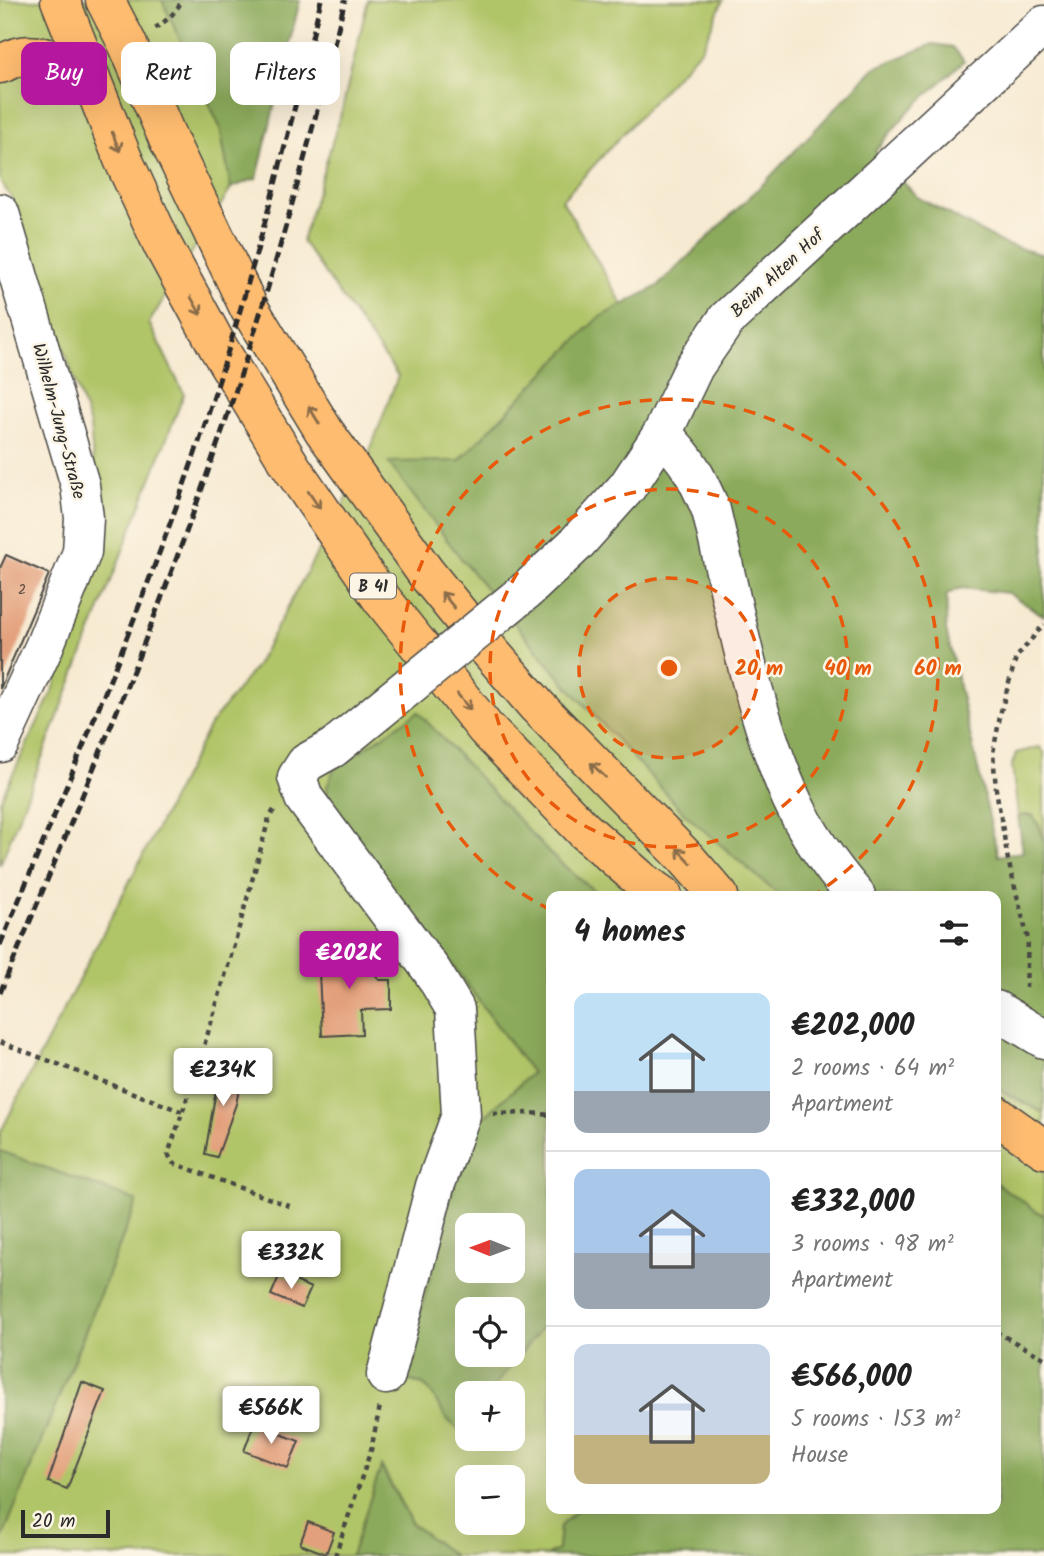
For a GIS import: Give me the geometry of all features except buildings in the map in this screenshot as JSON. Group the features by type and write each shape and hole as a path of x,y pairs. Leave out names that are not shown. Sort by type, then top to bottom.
{"main road":[{"path":"11,60 36,43 50,24 59,0"},
{"name":"B 41","path":"59,0 76,42"},
{"name":"B 41","path":"105,0 126,42"},
{"name":"B 41","path":"112,0 127,42"},
{"name":"B 41","path":"101,105 163,246 212,336 292,468 381,598 486,729 584,830 656,891"},
{"name":"B 41","path":"153,105 178,163 249,308 324,431 426,573 486,647 555,725 679,850 715,891"},
{"path":"1001,1119 1044,1149"}],"street":[{"name":"Beim Alten Hof","path":"297,777 306,763 333,748 528,589 575,545 627,487 662,434 694,367 727,319 1044,25"},
{"name":"Wilhelm-Jung-Straße","path":"0,213 80,485 84,518 82,552 44,647 0,743"},
{"path":"662,434 684,456 711,510 764,727 792,800 832,869 852,891"},
{"path":"297,777 304,798 432,971 455,1009 461,1115 435,1186 387,1375"}],"path":[{"path":"1020,1025 1026,994 1028,939 1008,860 993,753 1001,711 1016,658 1044,624"},
{"path":"292,1208 173,1163 168,1153 250,891 269,818 297,777"},
{"path":"0,1042 183,1112"},
{"path":"461,1115 529,1112 546,1114"},
{"path":"1001,1335 1044,1358"},
{"path":"335,1556 371,1450 387,1375"}],"green space":[{"path":"0,0 162,0 181,42 121,42 121,105 210,105 220,127 231,188 149,323 184,394 0,865 0,801 54,688 92,573 96,491 90,425 11,197 0,181"},
{"path":"162,0 300,0 290,42 230,42 230,105 275,105 257,178 231,188 220,127 210,105 216,105 216,42 181,42"},
{"path":"368,0 723,0 702,48 562,200 623,305 598,318 459,461 389,463 463,561 563,681 684,813 774,891 594,891 551,855 452,964 532,1073 467,1133 404,1380 427,1388 434,1395 455,1425 455,1451 525,1451 525,1381 497,1381 509,1367 525,1367 525,1347 546,1322 546,1514 573,1514 560,1526 558,1550 546,1556 454,1556 412,1524 382,1467 351,1556 0,1556 0,1544 137,1202 0,1151 0,1133 210,725 256,666 365,464 398,376 302,241 342,110"},
{"path":"933,44 953,47 964,61 907,113 875,151 917,197 1004,244 1044,255 1044,616 1008,593 961,588 947,594 946,630 998,856 1023,852 1018,816 1032,815 1040,828 1044,843 1044,1113 1001,1090 1001,891 774,891 684,813 563,681 463,561 388,462 459,461 598,318 658,286 767,180 874,68"},
{"path":"418,712 551,855 594,891 546,891 546,1322 525,1348 525,1297 455,1297 455,1367 510,1367 499,1381 455,1381 455,1426 442,1412 428,1388 403,1380 467,1133 532,1073 452,964 328,808 327,787 334,769"},
{"path":"1040,747 1044,752 1044,843 1033,815 1018,816 1012,765 1016,753"},
{"path":"1001,1090 1044,1113 1044,1216 1001,1186"},
{"path":"0,1151 137,1201 0,1544"},
{"path":"1001,1186 1044,1216 1044,1556 546,1556 558,1550 560,1526 573,1514 1001,1514"},
{"path":"381,1467 412,1524 454,1556 351,1556"}],"railway":[{"path":"0,945 131,627 202,433 266,218 321,0"},
{"path":"0,993 137,660 213,457 285,230 345,0"}]}
